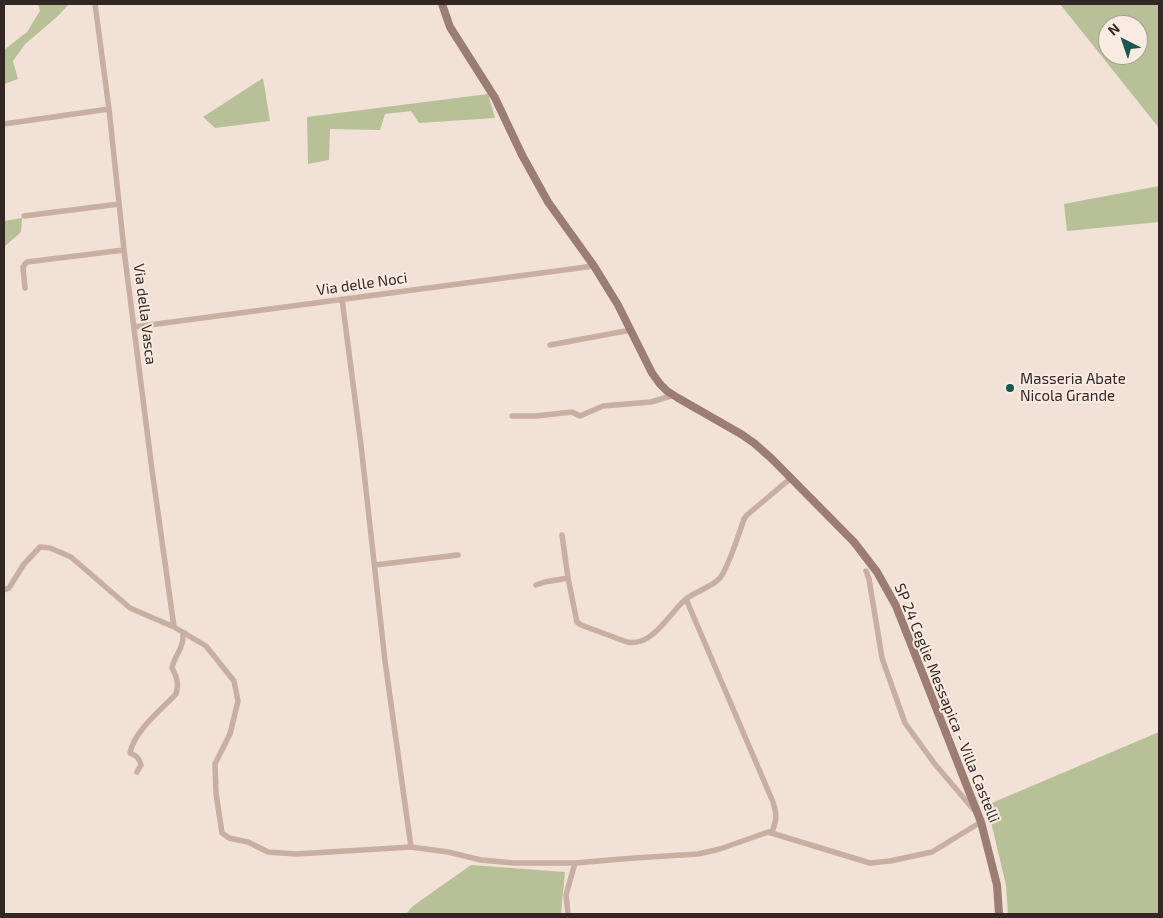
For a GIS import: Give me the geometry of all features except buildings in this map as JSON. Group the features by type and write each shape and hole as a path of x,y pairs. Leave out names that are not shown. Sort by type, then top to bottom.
{"main road":[{"name":"SP 24 Ceglie Messapica - Villa Castelli","path":"442,4 450,26 495,98 522,155 548,202 594,266 618,305 652,373 660,384 674,395 754,443 846,533 877,572 896,606 980,819 997,884 999,914"}],"street":[{"name":"Via della Vasca","path":"95,4 109,109 124,250 174,627"},
{"path":"4,124 109,109"},
{"path":"24,216 119,204"},
{"path":"25,288 23,267 28,262 124,250"},
{"name":"Via delle Noci","path":"134,327 594,266"},
{"path":"342,299 410,847"},
{"path":"550,345 631,330"},
{"path":"512,416 536,416 572,412 580,416 603,406 652,402 674,395"},
{"path":"562,535 577,622 581,626 633,643 641,642 653,634 686,599 718,579 726,567 747,515 791,478"},
{"path":"4,590 9,588 24,564 40,547 50,548 71,558 130,608 174,627 206,646 234,681 238,701 230,734 215,764 216,793 222,832 229,838 248,842 268,852 296,854 410,847 448,852 481,860 514,863 575,863 698,854 772,832 870,863 890,861 932,852 980,819 934,763 905,723 882,658 869,579 866,571"},
{"path":"374,565 458,556"},
{"path":"869,579 877,572"},
{"path":"536,585 568,578"},
{"path":"686,599 773,802 777,818 772,832"},
{"path":"137,772 141,766 140,759 130,753 132,745 140,732 176,694 178,686 177,676 172,668 173,661 181,648 182,636 185,633"},
{"path":"568,914 566,896 575,863"}],"green space":[{"path":"38,4 69,4 57,17 25,44 13,61 18,79 4,84 4,50 27,32 40,11"},
{"path":"1060,4 1159,4 1159,128 1109,65 1148,65 1148,15 1098,15 1098,52"},
{"path":"263,78 270,121 215,128 203,117"},
{"path":"488,94 495,118 419,123 411,111 385,114 380,130 330,129 329,160 308,164 307,117"},
{"path":"1159,186 1159,222 1067,231 1064,204"},
{"path":"22,218 21,232 4,247 4,221"},
{"path":"1159,732 1159,914 1008,914 1006,885 987,805"},
{"path":"471,865 565,872 561,914 406,914 413,906"}],"place":[{"name":"Masseria Abate Nicola Grande","path":"1010,388"}]}
